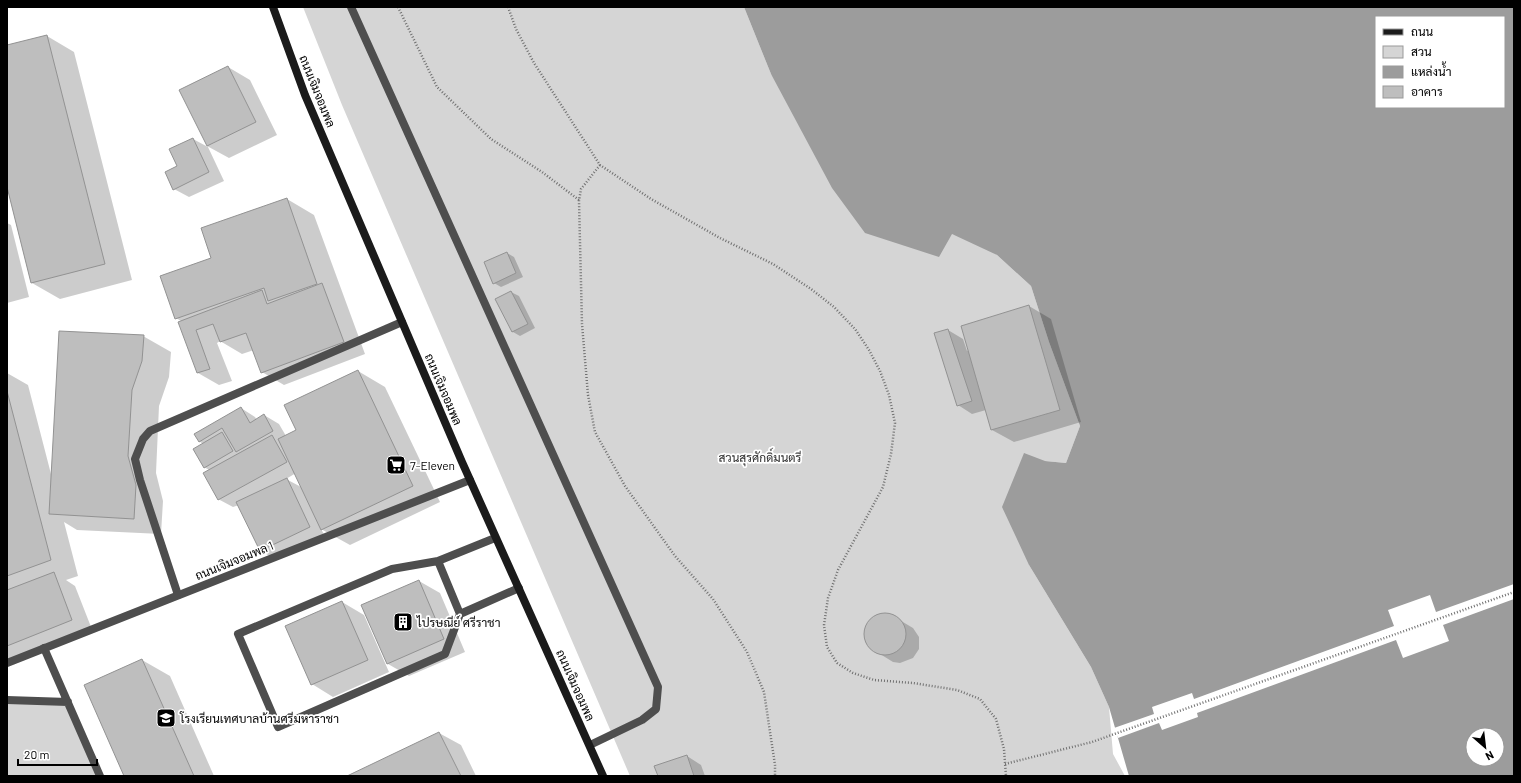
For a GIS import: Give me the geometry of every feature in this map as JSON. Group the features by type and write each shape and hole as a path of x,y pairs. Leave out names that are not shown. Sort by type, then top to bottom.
{"main road":[{"name":"ถนนเจิมจอมพล","path":"273,7 305,95 402,322 495,538 603,776"}],"street":[{"path":"350,7 658,687 656,709 642,720 590,745"},
{"path":"178,595 140,480 135,459 143,439 150,431 402,322"},
{"name":"ถนนเจิมจอมพล 1","path":"7,663 470,480"},
{"path":"438,561 460,614 445,654 278,727 238,634 392,569 438,561 495,538"},
{"path":"460,614 519,588"},
{"path":"44,648 100,776"},
{"path":"7,700 68,702"}],"path":[{"path":"398,7 437,87 491,139 542,172 579,201"},
{"path":"508,7 516,29 534,63 600,165 651,199 720,238 773,264 812,289 834,306 855,329 869,350 880,371 889,395 895,423 891,454 883,487 838,570 828,598 824,625 827,647 837,663 853,673 874,680 913,683 957,690 980,700 996,719 1004,749 1006,776"},
{"path":"600,165 580,189 579,201 582,324 588,395 595,432 625,486 675,556 713,599 747,652 764,692 775,765 775,776"},
{"path":"1005,764 1092,742 1514,592"}],"green space":[{"name":"สวนสุรศักดิ์มนตรี","path":"303,7 744,7 771,74 952,234 973,238 997,255 1031,286 1049,342 1080,426 1066,463 1045,461 1029,565 1091,667 1109,707 1113,754 1125,776 630,776 342,105"},
{"path":"7,700 68,702 100,776 7,776"}],"water":[{"path":"744,7 1514,7 1514,776 1129,776 1109,707 1091,667 1029,565 1002,507 1024,453 1045,461 1066,463 1080,426 1049,342 1031,286 997,255 952,234 939,257 865,233 832,188 771,74"}],"pier":[{"path":"1514,584 1514,599 1443,625 1449,641 1403,658 1396,640 1197,713 1198,717 1162,730 1159,723 1118,738 1114,728 1154,714 1152,707 1192,693 1194,699 1394,626 1388,610 1430,595 1436,612"}],"building":[{"path":"47,35 105,264 31,283 7,187 7,45"},
{"path":"228,66 256,122 207,146 179,90"},
{"path":"193,138 209,172 173,190 165,172 177,166 169,149"},
{"path":"287,198 317,284 268,301 264,288 175,319 160,276 211,258 201,228"},
{"path":"507,252 516,273 493,284 484,262"},
{"path":"322,283 344,342 261,373 246,333 220,342 213,324 196,330 210,369 197,373 178,322 262,290 267,304"},
{"path":"511,291 528,324 512,332 495,299"},
{"path":"1029,305 1060,410 991,430 961,326"},
{"path":"948,329 972,401 957,406 934,333"},
{"path":"59,331 144,335 142,361 132,390 128,456 136,485 134,519 49,514"},
{"path":"358,370 413,486 321,530 278,439 296,430 284,405"},
{"path":"7,391 51,560 7,576"},
{"path":"241,407 250,423 264,414 273,431 236,452 222,428 199,442 194,434"},
{"path":"222,432 233,451 204,468 193,449"},
{"path":"272,435 287,462 218,500 203,473"},
{"path":"287,478 310,527 260,551 236,502"},
{"path":"54,572 72,620 7,646 7,590"},
{"name":"ไปรษณีย์ ศรีราชา","path":"419,580 444,639 387,664 361,605"},
{"path":"342,601 368,660 311,685 285,626"},
{"path":"885,613 900,619 906,634 900,649 885,655 870,649 864,634 870,619"},
{"path":"142,659 194,776 124,776 84,685"},
{"path":"439,732 461,776 347,776"},
{"path":"687,755 694,776 658,776 654,766"}],"place":[{"name":"7-Eleven","path":"396,465"},
{"name":"ไปรษณีย์ ศรีราชา","path":"403,622"},
{"name":"โรงเรียนเทศบาลบ้านศรีมหาราชา","path":"166,718"}]}
